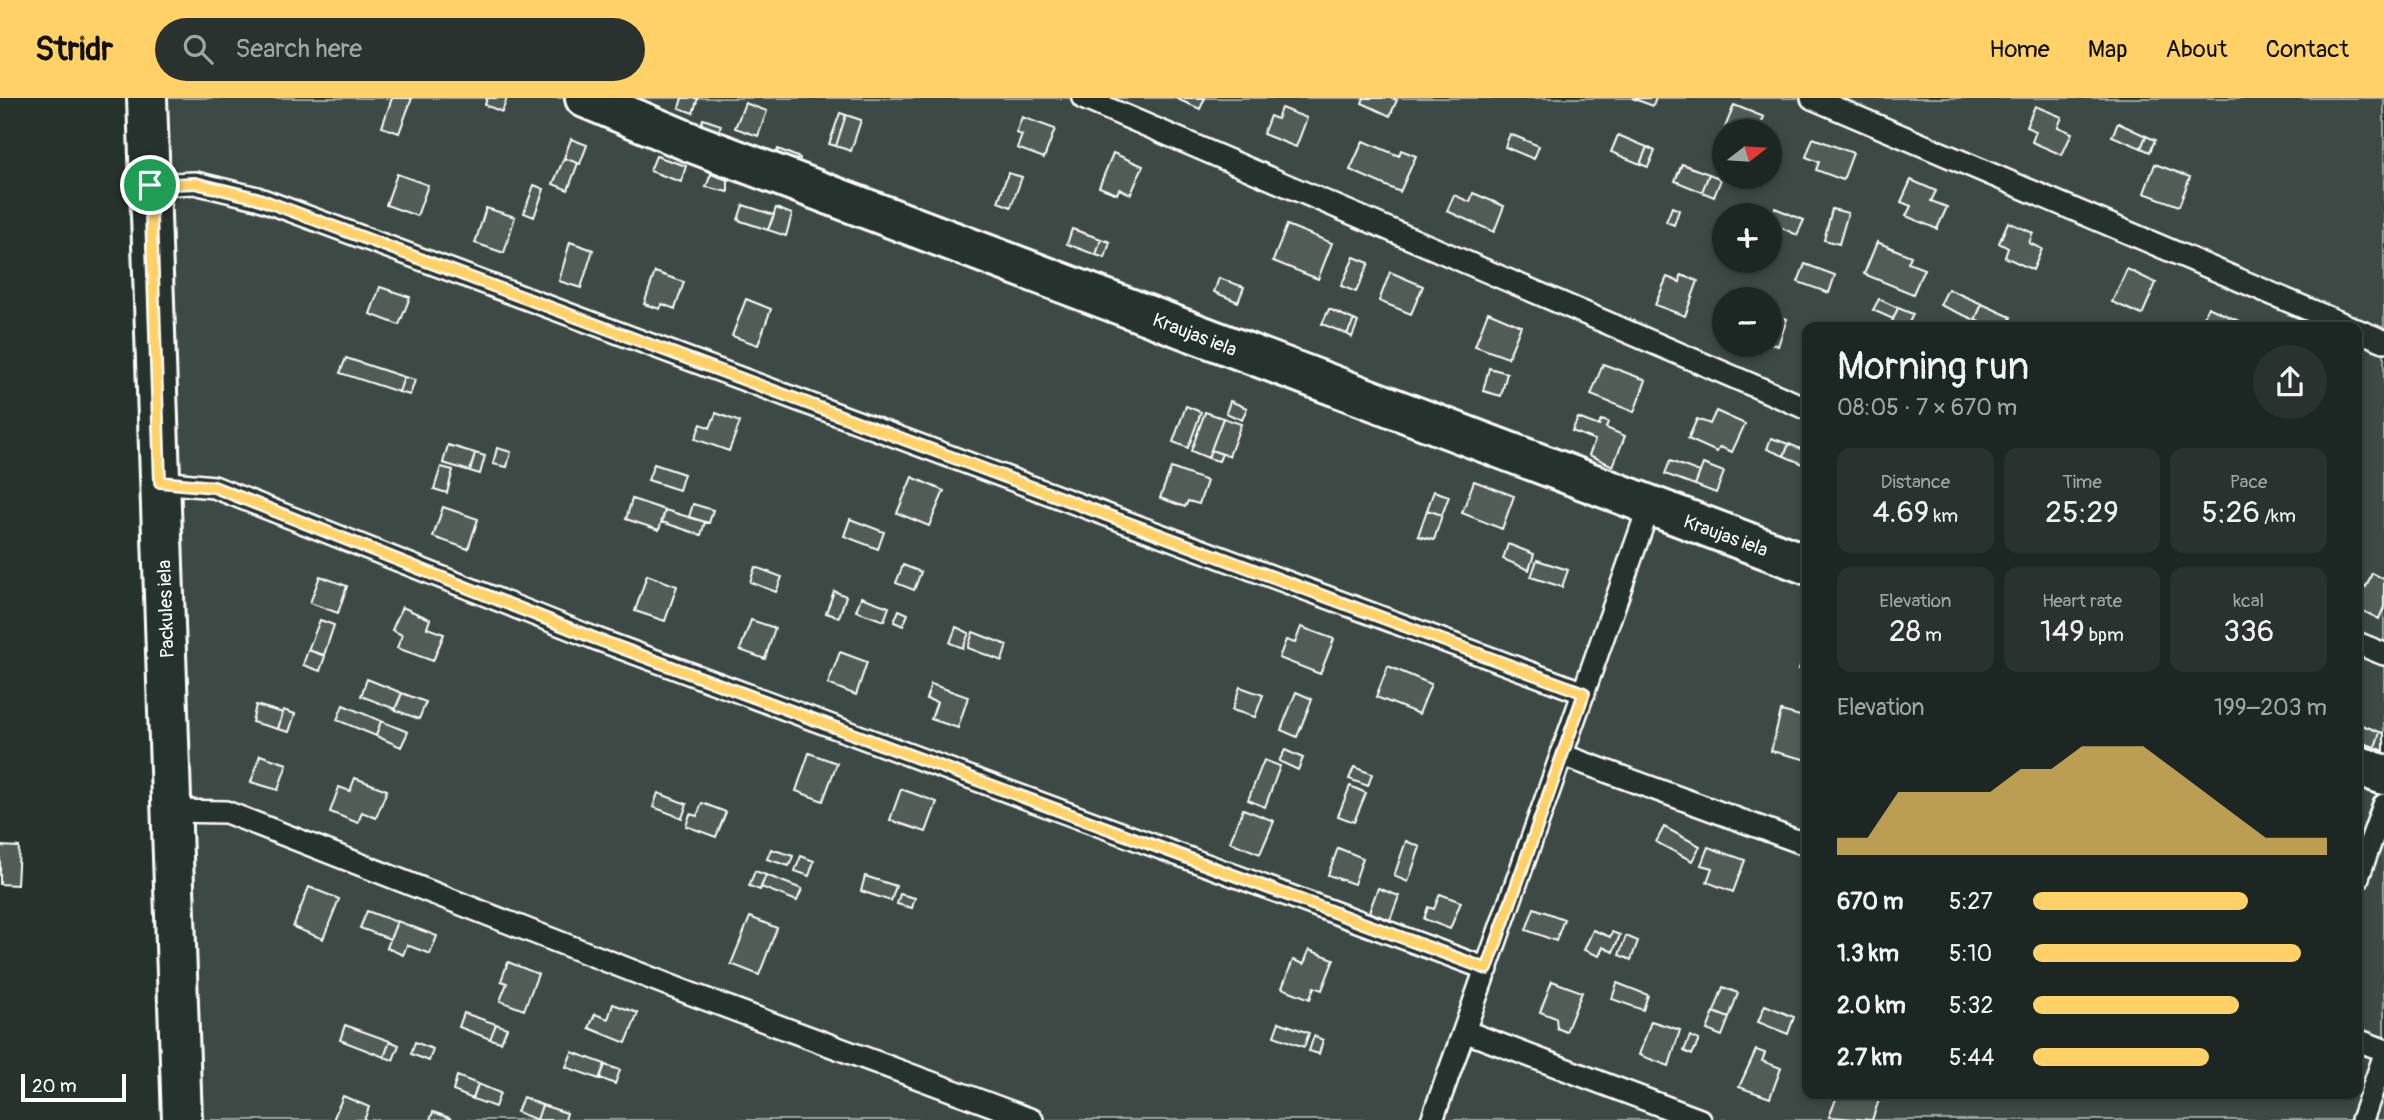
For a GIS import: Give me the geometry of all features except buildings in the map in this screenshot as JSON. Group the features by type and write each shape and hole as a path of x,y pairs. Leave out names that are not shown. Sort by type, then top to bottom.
{"street":[{"name":"Packules iela","path":"147,98 182,1120"},
{"name":"Kraujas iela","path":"585,98 690,142 1802,563"},
{"path":"2362,767 2384,775"}],"lane":[{"path":"1083,98 1802,406"},
{"path":"1812,98 2310,320"},
{"path":"150,185 195,183 257,198 1584,693"},
{"path":"2362,332 2384,341"},
{"path":"160,482 214,487 594,638 1487,969"},
{"path":"1432,1120 1649,507"},
{"path":"2362,645 2384,654"},
{"path":"1562,755 1802,843"},
{"path":"2362,866 2384,805"},
{"path":"172,811 226,812 676,988 1032,1120"},
{"path":"1465,1031 1700,1120"},
{"path":"2362,1042 2384,1050"},
{"path":"2362,1120 2384,1057"}],"shaded area":[{"path":"161,98 2384,98 2384,1120 195,1120"}],"route":[{"path":"195,183 257,198 1584,693 1487,969 594,638 214,487 160,482 150,185 195,183"}]}
